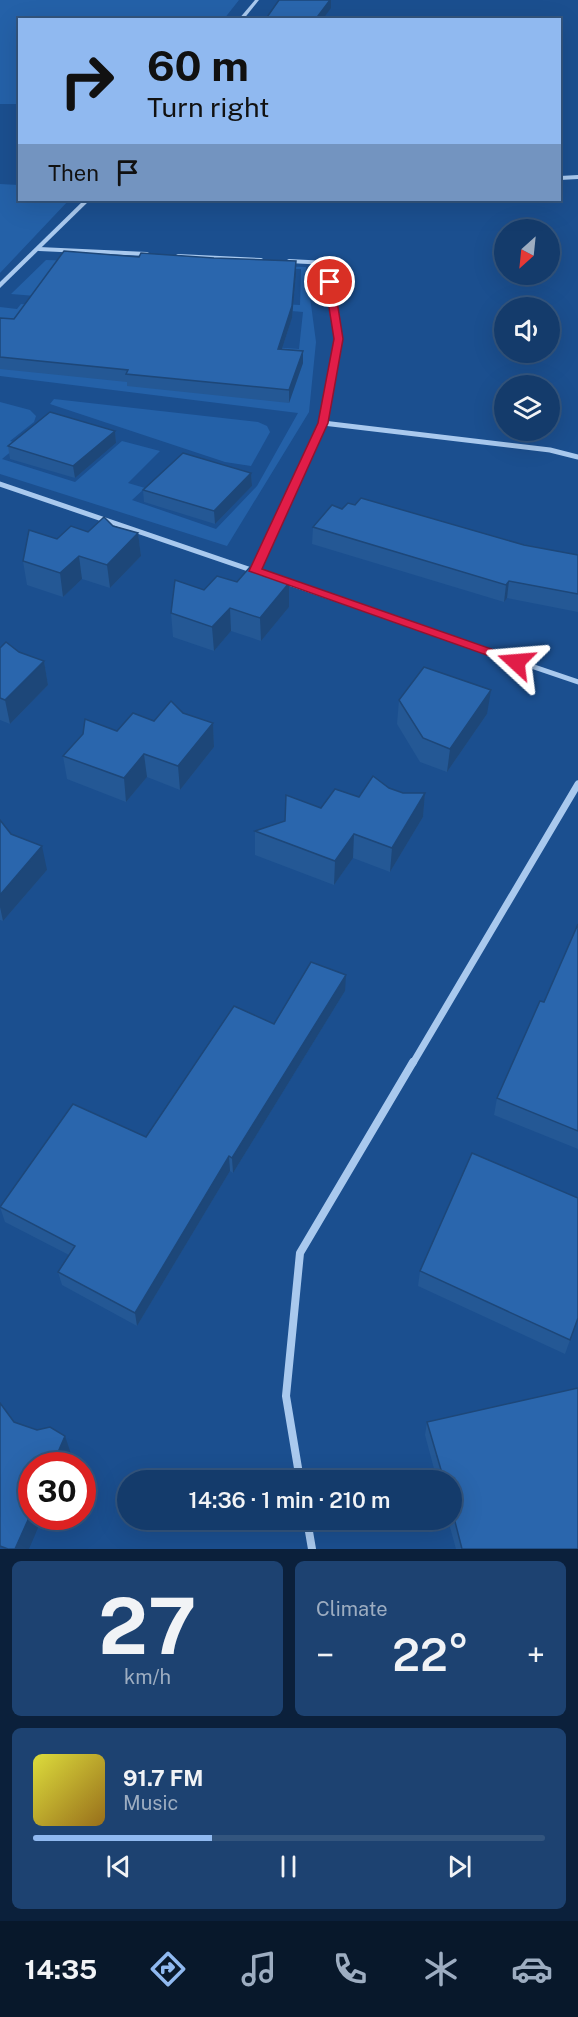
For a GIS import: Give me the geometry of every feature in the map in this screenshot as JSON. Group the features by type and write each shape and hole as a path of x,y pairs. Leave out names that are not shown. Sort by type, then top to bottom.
{"street":[{"path":"242,18 257,0"},
{"path":"561,178 578,177"},
{"path":"0,286 86,201"},
{"path":"39,249 159,255"},
{"path":"171,255 267,260"},
{"path":"255,571 323,423 339,339 327,263 279,261"},
{"path":"323,423 550,450 578,457"},
{"path":"0,484 578,682"},
{"path":"298,1470 286,1396 300,1253 578,784"},
{"path":"309,1530 312,1549"}],"shaded area":[{"path":"0,0 239,0 225,18 18,18 18,104 0,104"},
{"path":"0,184 18,185 18,201 68,201 0,273"},
{"path":"46,260 306,267 316,342 309,412 227,546 0,474 0,402 30,410 36,416 34,422 10,441 20,444 2,459 75,482 122,441 160,451 128,483 145,488 132,500 216,529 257,486 298,413 0,376 0,307 17,309 21,304 198,320 205,342 299,349 303,312 223,305 223,301 300,305 301,269 212,267 184,308 11,294"},
{"path":"54,399 258,422 267,426 270,432 251,466 225,462 50,404"}],"building":[{"path":"279,0 330,0 316,18 266,18"},
{"path":"64,251 139,257 141,253 296,261 292,306 278,349 303,351 289,390 126,374 128,370 0,357 0,318 14,319"},
{"path":"50,412 115,431 73,466 8,446"},
{"path":"183,453 251,473 214,511 143,490"},
{"path":"361,498 524,545 578,555 578,594 509,581 506,585 313,527 332,505 342,509 348,503 355,505"},
{"path":"104,517 113,526 138,533 107,565 79,556 60,573 23,561 29,530 57,539 71,526 88,532"},
{"path":"250,567 264,576 289,583 260,618 230,608 212,627 171,613 175,580 204,590 217,576 237,582"},
{"path":"6,642 19,652 44,661 5,700 0,698 0,648"},
{"path":"424,667 491,690 450,749 423,738 399,700"},
{"path":"171,701 183,713 213,723 178,766 144,754 124,778 63,756 83,734 85,719 117,731 133,713 154,721"},
{"path":"373,776 389,788 403,793 425,793 392,848 354,834 335,861 255,831 285,821 286,795 321,808 335,789 359,797"},
{"path":"0,820 11,834 42,846 0,895"},
{"path":"578,924 578,1131 497,1098 540,1001 544,1002"},
{"path":"311,962 346,975 232,1158 229,1156 135,1313 58,1272 75,1246 0,1207 73,1104 146,1137 234,1006 274,1024"},
{"path":"472,1153 578,1198 578,1318 570,1340 420,1271"},
{"path":"578,1388 578,1549 462,1549 457,1530 462,1530 462,1470 441,1470 427,1422"},
{"path":"0,1403 14,1422 37,1430 50,1427 65,1436 58,1452 18,1452 18,1530 24,1530 15,1549 0,1546"}],"route":[{"path":"330,282 339,339 323,423 255,571 516,662"}]}
